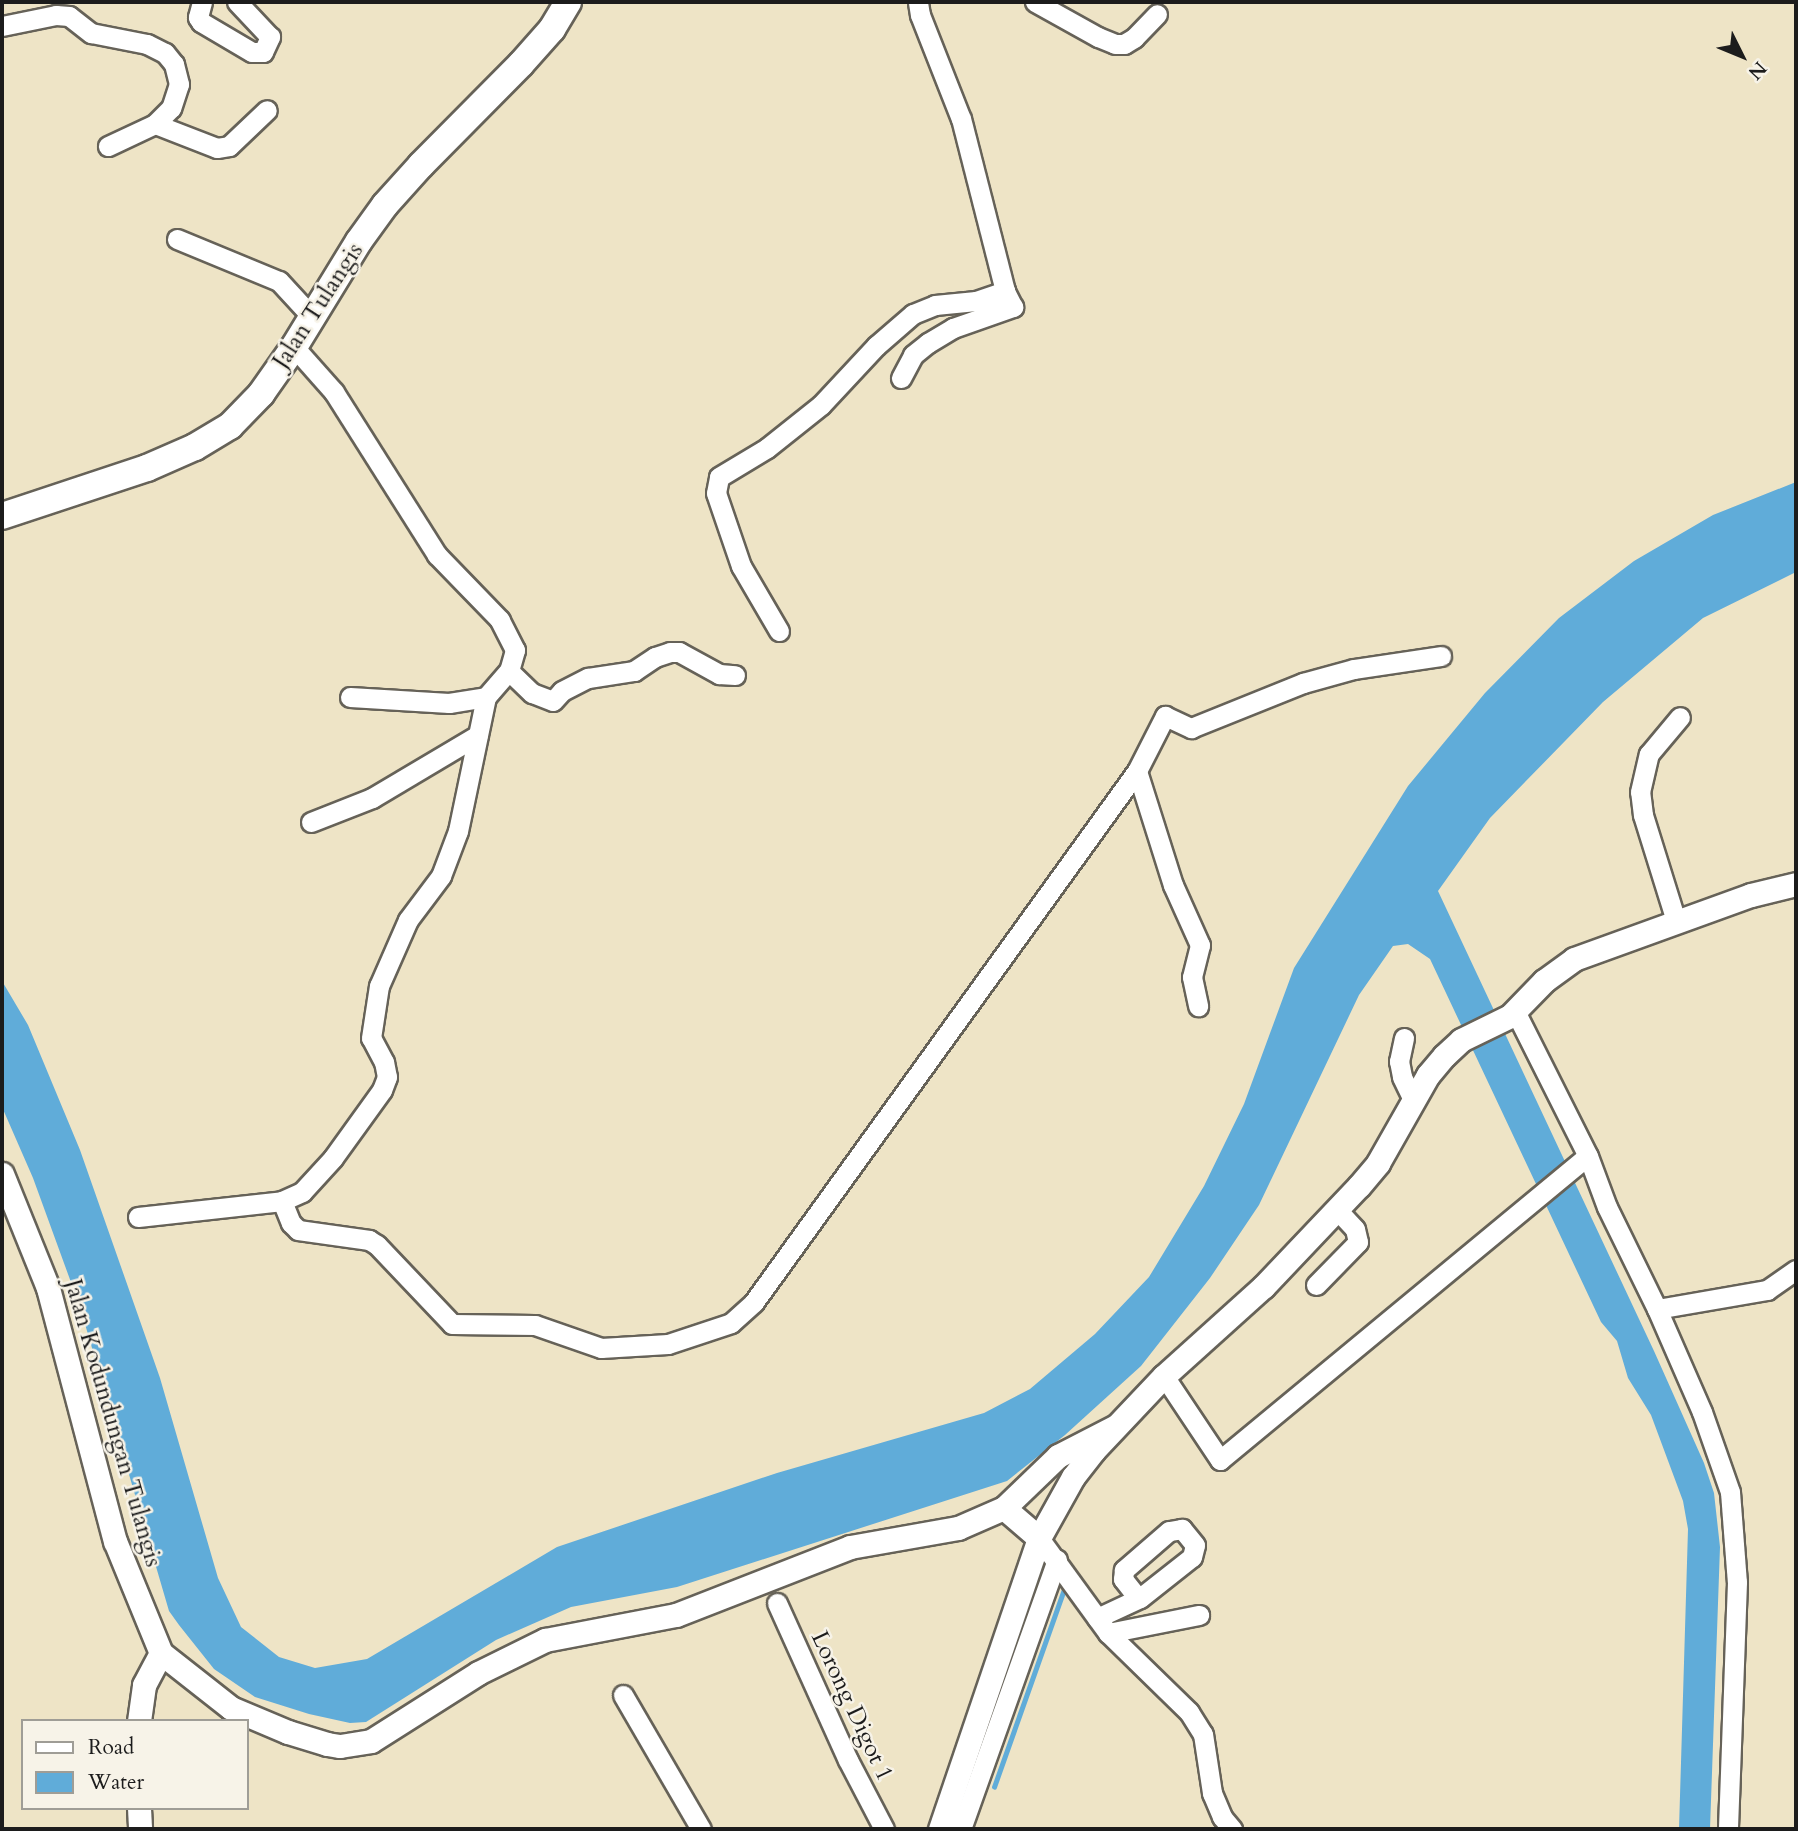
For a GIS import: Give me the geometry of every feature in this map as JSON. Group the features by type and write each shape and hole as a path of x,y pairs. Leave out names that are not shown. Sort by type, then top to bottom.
{"main road":[{"name":"Jalan Tulangis","path":"2,516 147,468 195,447 230,426 261,394 294,347 385,205 421,164 521,64 552,29 568,2"}],"street":[{"path":"202,2 198,17 201,22 252,52 262,52 270,37 237,2"},
{"path":"901,378 913,355 928,343 953,328 1013,307 1005,291 961,119 920,15 918,2"},
{"path":"1035,2 1115,44 1124,44 1134,38 1157,14"},
{"path":"2,26 56,15 69,16 91,33 147,44 165,53 174,64 178,84 172,108 155,124 108,146"},
{"path":"155,124 216,148 229,146 267,110"},
{"path":"177,239 279,281 313,318"},
{"path":"779,631 741,566 716,493 719,477 767,448 821,405 876,345 914,314 935,305 976,301 1005,291"},
{"path":"138,1217 282,1201 312,1185 382,1090 387,1077 384,1062 372,1038 375,1001 408,920 441,876 458,831 486,697 509,671 515,650 500,620 437,555 334,392 294,347"},
{"path":"509,671 531,693 553,701 562,691 588,678 634,671 655,657 670,652 679,652 719,674 735,675"},
{"path":"282,1201 291,1223 298,1230 369,1240 377,1245 452,1324 535,1325 601,1348 668,1344 731,1322 754,1302 1136,771 1165,716 1191,728 1303,683 1354,669 1441,656"},
{"path":"351,698 449,703 486,697"},
{"path":"1676,921 1643,815 1640,792 1649,754 1680,717"},
{"path":"311,822 372,798 478,734"},
{"path":"1136,771 1173,885 1200,945 1192,977 1198,1006"},
{"path":"940,1829 1039,1538 1073,1477 1116,1426 1164,1376 1263,1287 1337,1210 1378,1163 1428,1075 1461,1040 1513,1014 1544,981 1574,959 1751,895 1796,884"},
{"path":"1513,1014 1582,1161 1657,1309 1724,1467 1735,1520 1737,1582 1728,1829"},
{"path":"1404,1038 1399,1061 1402,1077 1413,1100"},
{"path":"1164,1376 1220,1460 1582,1161"},
{"name":"Jalan Kodundungan Tulangis","path":"2,1174 48,1288 115,1541 161,1653 216,1697 254,1718 327,1744 371,1741 478,1673 545,1640 676,1615 850,1547 958,1528 1003,1508 1058,1456 1116,1426"},
{"path":"1316,1285 1358,1242 1355,1229 1337,1210"},
{"path":"1657,1309 1767,1290 1796,1270"},
{"path":"1003,1508 1039,1538 1102,1625 1189,1712 1203,1734 1212,1793 1222,1817 1232,1829"},
{"path":"961,1829 1056,1560"},
{"path":"1102,1625 1138,1598"},
{"name":"Lorong Digot 1","path":"777,1603 848,1760 884,1829"},
{"path":"1102,1625 1199,1615"},
{"path":"139,1719 144,1685 161,1653"},
{"path":"623,1695 701,1829"},
{"path":"139,1810 140,1829"}],"water":[{"path":"1796,482 1796,572 1703,618 1603,702 1490,818 1438,891 1654,1351 1704,1463 1714,1493 1720,1547 1710,1829 1679,1829 1688,1529 1683,1501 1651,1415 1628,1378 1617,1341 1601,1322 1430,959 1408,944 1393,946 1359,995 1259,1205 1210,1278 1141,1366 1065,1435 1007,1481 677,1587 571,1607 496,1640 366,1722 350,1723 309,1714 255,1697 214,1669 169,1611 80,1307 33,1178 2,1107 2,981 28,1025 80,1150 160,1378 218,1578 241,1627 279,1657 315,1668 367,1659 557,1547 777,1473 984,1413 1030,1389 1095,1334 1149,1277 1204,1186 1244,1104 1294,968 1408,786 1485,693 1559,618 1634,561 1713,515"}],"waterway":[{"path":"994,1787 1065,1586"}]}
